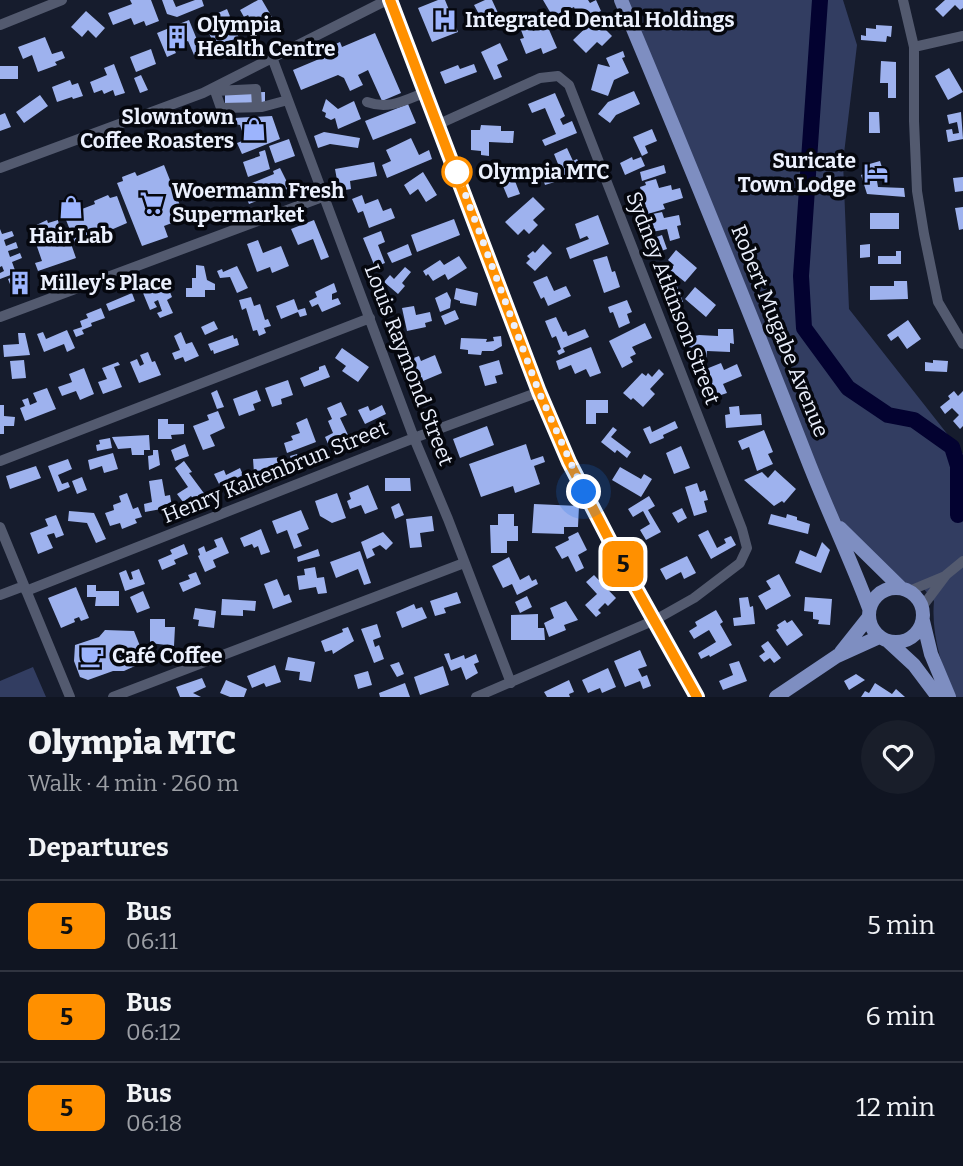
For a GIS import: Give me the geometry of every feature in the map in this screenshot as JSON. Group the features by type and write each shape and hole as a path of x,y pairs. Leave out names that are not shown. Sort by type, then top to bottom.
{"main road":[{"name":"Robert Mugabe Avenue","path":"621,0 852,562 868,613"},
{"name":"Robert Mugabe Avenue","path":"834,523 905,589"},
{"path":"837,656 868,613 873,599 890,588 905,589 919,600 932,654 949,697"},
{"path":"868,613 874,632 914,665 938,697"},
{"path":"776,697 837,656 884,639 906,640 913,636 922,614"}],"street":[{"path":"0,25 62,0"},
{"path":"0,168 214,90 388,0 439,124 539,392 569,462 697,697"},
{"path":"904,0 914,47 917,191 938,302 963,344"},
{"path":"914,47 963,37"},
{"name":"Louis Raymond Street","path":"273,60 414,438 511,684"},
{"name":"Sydney Atkinson Street","path":"439,124 540,78 558,76 569,85 737,516 747,548 740,563 726,576 655,620"},
{"path":"214,90 263,89 248,107"},
{"path":"214,90 221,108 248,107 288,100"},
{"path":"244,90 248,107"},
{"path":"367,102 390,106 426,92"},
{"path":"0,317 325,196"},
{"path":"0,461 370,318"},
{"name":"Henry Kaltenbrun Street","path":"0,595 25,588 539,392"},
{"path":"0,527 69,697"},
{"path":"922,614 946,575 963,561"},
{"path":"113,697 464,563"},
{"path":"905,589 946,575"},
{"path":"476,697 655,620"}],"shaded area":[{"path":"621,0 843,0 857,45 843,162 849,309 963,454 963,697 956,697 942,662 934,625 934,601 918,582 909,591 834,523"},
{"path":"33,667 46,697 0,697 0,681"}],"building":[{"path":"130,0 151,0 159,21 146,26 144,21 134,25 131,18 113,25 108,13 132,4"},
{"path":"162,0 173,0 176,7 202,0 204,6 177,17 167,14"},
{"path":"262,0 279,29 272,34 262,18 253,24 248,15 244,17 240,10"},
{"path":"445,0 458,32 432,42 418,8"},
{"path":"492,0 498,13 493,15 491,11 480,16 474,5"},
{"path":"543,0 588,0 590,3 596,0 601,11 579,20 574,7 553,17"},
{"path":"945,0 963,0 963,8 960,10 955,5 943,17 935,9"},
{"path":"227,9 239,38 214,45 207,28 214,25 212,21 220,17 218,13"},
{"path":"86,11 105,28 96,38 88,30 82,37 71,27"},
{"path":"595,19 612,36 602,46 597,42 586,53 573,40"},
{"name":"Olympia Health Centre","path":"189,20 202,52 194,55 188,41 173,47 176,53 167,57 157,33"},
{"path":"547,25 557,48 543,54 541,48 526,54 520,39 524,38 521,30 530,27 533,31"},
{"path":"876,25 892,26 891,37 887,36 886,42 861,40 861,35 866,36 866,28 876,29"},
{"path":"375,33 401,93 382,101 368,70 358,75 363,85 350,91 344,78 338,75 301,90 293,70 331,54 329,47 340,42 342,47"},
{"path":"45,37 52,54 62,51 65,58 55,62 57,65 38,72 32,55 23,59 18,47"},
{"path":"500,43 508,60 497,65 502,77 494,80 481,52"},
{"path":"151,49 156,64 136,72 130,57"},
{"path":"623,51 625,57 622,58 629,73 614,80 608,96 591,90 598,64 610,67 606,58"},
{"path":"881,61 896,62 896,98 888,98 888,83 880,83"},
{"path":"114,64 125,93 115,96 113,90 104,94 102,90 94,93 90,82 107,75 104,68"},
{"path":"474,64 477,72 445,84 440,72 458,65 460,69"},
{"path":"0,66 18,66 18,79 0,79"},
{"path":"949,68 963,92 948,100 935,76"},
{"path":"141,75 148,90 140,93 134,78"},
{"path":"70,80 72,85 78,83 83,96 57,102 52,87"},
{"path":"634,91 640,104 616,115 610,123 598,114 608,102"},
{"path":"265,92 265,102 225,104 225,93"},
{"path":"555,93 565,116 560,119 563,125 572,121 577,133 545,146 542,140 556,134 545,108 532,113 528,104"},
{"path":"40,95 48,106 24,123 16,112"},
{"path":"326,99 338,109 354,101 361,119 338,129 335,118 331,120 325,117 326,113 322,111"},
{"path":"408,104 416,123 373,140 365,121"},
{"path":"869,112 879,112 880,133 869,133"},
{"path":"961,112 963,139 948,142 946,130 952,129 953,134 959,133 957,122 949,124 947,115"},
{"path":"5,113 11,127 0,131 0,115"},
{"path":"272,116 280,139 242,154 237,143 245,140 240,125 235,124 234,118"},
{"path":"481,125 501,126 501,131 514,131 513,143 489,142 489,156 481,155 481,151 471,150 471,130 480,130"},
{"path":"652,129 657,141 645,146 648,153 642,156 633,137"},
{"path":"324,132 360,138 358,148 330,144 318,148 314,136"},
{"path":"411,138 419,155 429,150 432,159 387,178 382,165 391,161 386,150"},
{"path":"289,139 295,156 275,163 269,146"},
{"path":"567,148 573,161 577,159 583,170 564,179 554,154"},
{"path":"265,150 270,169 248,177 243,162 260,156 259,152"},
{"path":"632,157 633,160 641,157 645,166 625,175 620,163"},
{"path":"880,161 886,180 877,181 878,187 904,188 905,197 867,194 861,175 869,172 866,165"},
{"path":"374,162 377,176 350,181 351,189 339,191 335,169"},
{"path":"164,165 185,218 164,226 168,237 142,246 117,183 123,181 122,177 135,172 137,176"},
{"path":"501,165 505,176 524,168 528,176 515,181 520,194 508,198 495,167"},
{"path":"664,165 666,173 642,181 640,172"},
{"path":"553,166 558,181 545,185 540,170"},
{"path":"280,168 290,188 249,204 242,187 274,174 273,171"},
{"path":"423,172 437,195 426,202 418,189 410,195 404,185"},
{"path":"963,177 963,191 955,192 953,178"},
{"path":"656,179 659,188 671,185 672,190 680,188 683,198 663,204 665,209 644,215 640,187 646,185 645,182"},
{"path":"108,195 110,198 117,196 127,223 76,245 60,205 77,198 82,209"},
{"path":"362,195 365,204 378,199 383,211 391,208 395,218 369,228 363,211 358,213 352,199"},
{"path":"533,197 545,209 533,220 538,225 529,234 524,229 518,235 505,222"},
{"path":"963,207 963,229 959,230 955,208"},
{"path":"662,212 664,218 679,215 681,225 677,226 680,238 670,241 667,229 652,232 648,215"},
{"path":"870,213 899,213 899,229 870,229"},
{"path":"598,215 609,244 570,259 566,248 589,239 587,236 580,239 575,224"},
{"path":"454,219 460,235 417,252 411,235"},
{"path":"47,220 48,223 58,220 62,241 69,238 76,258 38,271 35,263 42,261 28,229"},
{"path":"314,220 329,257 321,260 313,239 298,245 291,229"},
{"path":"0,229 2,234 12,231 14,236 4,240 6,246 16,242 18,248 8,251 10,257 20,253 22,258 12,262 16,273 0,279 0,273 4,271 2,266 0,267"},
{"path":"381,231 385,242 378,245 385,263 375,267 363,238"},
{"path":"662,235 667,249 658,252 656,245 650,247 648,240"},
{"path":"258,240 263,253 281,246 289,266 272,273 270,267 257,272 247,244"},
{"path":"408,244 412,255 392,263 387,253"},
{"path":"543,244 552,253 535,271 526,263 530,259 527,256 533,251 535,253"},
{"path":"870,244 870,257 860,258 860,245"},
{"path":"676,250 697,268 685,282 670,270 674,265 668,260"},
{"path":"896,251 901,251 901,264 878,264 878,256 896,256"},
{"path":"459,256 467,268 448,280 445,274 433,281 423,271 440,260 444,265"},
{"path":"607,256 620,287 604,293 593,260"},
{"path":"196,265 204,266 207,280 215,284 215,290 205,290 205,297 186,297 186,288 192,288 192,278 196,278"},
{"path":"237,266 248,288 237,293 230,277 220,278 217,271 222,269 223,272"},
{"path":"405,267 411,272 402,283 405,286 398,294 384,282 390,275 394,279"},
{"name":"Milley's Place","path":"16,276 18,282 28,278 30,284 12,289 8,279"},
{"path":"547,276 554,291 566,286 571,296 548,306 544,297 541,299 533,282"},
{"path":"674,278 683,302 670,307 661,281"},
{"path":"165,280 172,297 167,300 173,313 160,318 157,313 162,311 158,300 154,302 157,307 150,310 143,293 158,287 157,283"},
{"path":"894,281 907,281 908,299 870,300 870,286 894,286"},
{"path":"334,283 337,292 332,294 332,300 338,298 341,304 322,312 318,304 312,307 309,301 317,297 315,292"},
{"path":"695,287 716,305 706,317 685,299"},
{"path":"456,288 478,293 476,306 454,299"},
{"path":"447,292 451,300 450,308 440,312 435,298"},
{"path":"132,293 135,301 109,311 106,304"},
{"path":"251,297 254,306 260,304 265,320 268,319 271,326 264,328 266,333 259,336 257,330 253,331 246,308 242,310 239,300"},
{"path":"294,299 298,310 305,308 307,315 300,317 298,312 281,319 276,306"},
{"path":"627,300 632,312 627,314 630,323 619,328 613,312 610,313 608,307"},
{"path":"414,306 416,315 430,312 432,321 425,323 426,327 407,331 402,308"},
{"path":"101,308 105,318 91,323 92,326 82,330 84,334 76,337 73,330 82,327 80,321 88,318 86,314"},
{"path":"455,310 459,319 445,325 441,316"},
{"path":"556,317 568,336 585,329 589,337 563,348 565,352 559,355 557,351 561,349 556,336 552,338 545,321"},
{"path":"908,320 921,339 907,349 898,336 891,341 887,335"},
{"path":"214,321 218,329 205,335 201,327"},
{"path":"645,323 652,338 632,347 636,354 630,357 633,362 622,368 609,341"},
{"path":"718,329 733,329 734,344 730,343 730,352 707,351 706,359 696,359 696,347 690,349 687,338 699,335 718,336"},
{"path":"67,330 75,348 67,352 64,344 44,352 37,334 43,332 46,339"},
{"path":"181,332 186,344 192,342 199,356 185,362 183,357 175,360 172,353 180,350 174,336"},
{"path":"18,333 25,333 30,355 4,357 3,345 19,344"},
{"path":"233,335 239,345 214,354 213,350 211,351 208,344"},
{"path":"501,336 502,346 493,351 482,351 481,355 468,354 468,350 460,349 461,338 487,339 486,342"},
{"path":"591,347 601,373 590,377 586,369 575,374 571,365 559,370 556,361"},
{"path":"342,348 369,367 358,382 342,371 346,366 335,358"},
{"path":"148,352 161,375 139,383 130,362 137,359 140,366 144,364 140,355"},
{"path":"435,355 442,373 423,381 422,377 418,379 411,359 419,356 421,361"},
{"path":"24,360 26,378 12,379 10,361"},
{"path":"499,360 503,374 495,376 497,383 485,386 479,366"},
{"path":"933,360 948,361 947,372 925,371 925,362 933,363"},
{"path":"118,362 120,365 114,367 122,387 103,394 98,382 107,379 102,368"},
{"path":"721,363 724,370 737,364 742,376 723,384 727,393 718,396 715,388 709,390 701,371"},
{"path":"325,365 330,377 304,387 300,378"},
{"path":"84,368 94,394 80,400 76,391 62,396 58,387 72,382 69,374"},
{"path":"659,369 664,374 650,389 655,394 643,407 623,393 642,373 646,376 648,373 652,377"},
{"path":"288,380 293,395 281,399 282,404 272,407 265,388"},
{"path":"47,388 56,409 25,421 20,408 25,406 22,400 28,398 30,405 37,402 33,393"},
{"path":"217,390 224,407 217,409 211,393"},
{"path":"257,390 261,401 253,404 255,410 239,416 233,399"},
{"path":"954,391 958,396 963,391 963,426 960,429 953,421 959,415 952,408 945,414 940,407 950,399 948,396"},
{"path":"586,400 608,400 608,413 596,413 596,424 586,424"},
{"path":"341,402 347,415 340,418 349,437 329,446 325,437 333,433 328,421 332,419 327,408"},
{"path":"0,405 4,405 4,416 15,417 14,426 4,426 4,434 0,434"},
{"path":"382,405 386,414 365,424 358,410 368,406 370,411"},
{"path":"739,406 740,415 761,414 762,425 726,428 725,415 730,414 729,407"},
{"path":"218,411 225,428 210,435 215,446 203,450 193,426 209,420 207,415"},
{"path":"307,418 316,442 287,453 284,443 293,440 291,436 300,433 296,423"},
{"path":"158,419 168,419 168,424 184,424 184,434 171,435 172,439 158,439"},
{"path":"675,421 678,428 650,444 643,429 650,426 652,432"},
{"path":"487,426 494,445 460,458 453,439"},
{"path":"613,427 617,430 611,437 631,452 627,458 601,442"},
{"path":"764,430 773,452 768,454 773,464 757,471 749,447 742,450 738,441"},
{"path":"149,435 150,450 144,450 144,455 132,455 131,448 118,449 112,437"},
{"path":"110,438 112,448 97,451 99,440"},
{"path":"185,444 189,456 175,461 171,450"},
{"path":"526,444 531,460 543,456 545,462 534,466 540,484 515,493 513,486 481,497 469,464"},
{"path":"681,446 690,468 674,474 666,453"},
{"path":"153,450 158,450 160,465 149,470 148,456 153,455"},
{"path":"113,453 118,469 104,473 102,466 90,470 88,460"},
{"path":"297,454 303,469 296,472 290,456"},
{"path":"282,457 283,474 273,475 273,471 254,473 253,459"},
{"path":"68,459 72,469 58,475 62,484 68,482 70,487 58,492 48,466"},
{"path":"184,461 192,472 189,473 206,496 196,503 191,496 183,502 177,494 188,487 175,468"},
{"path":"36,466 41,478 10,489 6,476"},
{"path":"620,467 641,479 644,474 652,479 641,497 612,480"},
{"path":"240,468 243,475 220,486 214,474 224,470 226,475"},
{"path":"775,470 796,489 784,503 782,501 774,506 744,480 762,472 768,478"},
{"path":"82,477 87,490 77,494 72,481"},
{"path":"385,478 410,478 411,491 385,491"},
{"path":"162,479 165,496 170,495 172,507 145,512 144,504 152,502 149,481"},
{"path":"697,483 700,492 705,490 707,512 694,516 685,487"},
{"path":"368,485 378,509 365,514 361,505 350,509 347,501 351,499 349,493"},
{"path":"127,493 133,509 138,507 142,517 135,519 137,523 122,529 120,523 110,526 105,513 114,510 113,505 121,502 119,496"},
{"path":"337,493 346,518 332,523 320,516 315,501"},
{"path":"649,496 655,506 648,510 661,532 646,540 640,530 650,524 643,511 633,517 628,509"},
{"path":"399,503 404,515 395,519 391,507"},
{"path":"534,504 579,506 578,527 564,527 564,534 532,533"},
{"path":"682,508 687,518 678,523 672,513"},
{"path":"301,510 309,529 297,534 302,546 294,549 287,530 277,534 272,521"},
{"path":"69,511 94,513 106,539 96,543 87,523 68,521"},
{"path":"498,514 514,514 514,526 518,526 518,541 507,541 507,553 491,553 490,525 498,525"},
{"path":"771,514 786,518 787,514 810,524 808,534 768,524"},
{"path":"56,515 64,535 56,538 54,533 47,535 53,548 38,554 30,533 48,526 45,519"},
{"path":"432,516 434,531 420,533 422,547 410,548 406,519"},
{"path":"261,529 270,552 261,555 258,546 254,548 252,544 244,547 240,538"},
{"path":"708,530 717,548 726,543 724,539 731,536 736,545 711,559 698,535"},
{"path":"383,532 393,543 386,550 380,545 372,549 375,555 367,559 361,542"},
{"path":"578,532 587,550 578,555 584,568 576,572 568,556 562,559 555,547"},
{"path":"222,537 229,553 213,560 216,567 205,572 198,549 204,546 206,552 217,547 214,540"},
{"path":"822,542 830,550 821,573 795,563 800,550 816,557"},
{"path":"184,544 188,554 174,560 176,564 162,570 158,560 172,554 170,550"},
{"path":"318,549 320,556 298,562 297,557"},
{"path":"360,551 371,583 364,585 358,569 336,578 330,562"},
{"path":"687,556 696,573 684,579 681,572 666,580 660,569"},
{"path":"509,557 520,580 529,575 532,581 536,579 538,584 517,595 512,584 503,588 492,566"},
{"path":"315,567 317,578 324,577 327,593 318,594 316,587 299,590 297,576 305,575 304,569"},
{"path":"139,569 145,584 125,591 119,573 126,570 130,580 133,579 131,572"},
{"path":"196,572 201,584 183,592 179,583 190,579 188,575"},
{"path":"779,574 791,596 766,610 758,596 771,589 766,581"},
{"path":"594,575 616,598 608,606 605,603 598,610 601,613 596,617 585,605 597,594 586,582"},
{"path":"277,579 284,596 289,594 292,602 273,609 264,584"},
{"path":"87,585 96,585 96,591 119,591 119,606 95,606 96,597 87,597"},
{"path":"76,587 89,618 81,621 79,617 74,619 75,622 61,628 48,598"},
{"path":"143,591 150,608 137,613 130,597"},
{"path":"457,592 461,603 444,608 446,613 435,616 430,601"},
{"path":"527,596 532,607 520,613 515,602"},
{"path":"748,597 750,607 753,606 755,624 734,626 733,618 741,617 739,598"},
{"path":"805,597 832,599 830,625 818,624 819,620 813,619 813,612 804,611"},
{"path":"222,599 256,601 255,611 243,610 243,616 221,615"},
{"path":"566,601 578,620 564,625 566,630 549,637 544,623 554,618 550,608"},
{"path":"414,604 416,609 422,607 427,618 402,628 396,612"},
{"path":"195,608 216,611 214,628 198,626 199,620 193,619"},
{"path":"716,610 723,622 720,624 732,645 701,659 698,653 716,642 709,630 694,639 689,631 697,626 695,622"},
{"path":"538,614 538,628 544,628 545,640 511,640 511,615"},
{"path":"150,619 165,619 165,627 175,627 174,646 150,643"},
{"path":"785,620 787,623 792,620 803,635 787,646 776,630 779,628 777,625"},
{"path":"377,624 381,637 373,640 375,647 379,645 384,659 374,663 361,629"},
{"path":"348,627 354,641 333,654 332,650 325,652 321,641 343,632 342,629"},
{"path":"105,630 134,631 146,661 124,671 113,671 88,680 80,677 74,661 75,645 99,637"},
{"path":"768,641 781,658 774,663 770,658 764,662 759,656 765,652 761,646"},
{"path":"640,650 647,666 638,669 642,677 647,675 651,686 643,689 640,681 625,687 614,661"},
{"path":"449,653 451,660 464,655 465,659 476,654 479,662 474,664 478,673 466,680 461,667 451,671 444,654"},
{"path":"288,657 315,662 311,682 299,680 300,672 285,670"},
{"path":"739,661 747,681 723,690 719,681 733,675 729,664"},
{"path":"399,662 404,674 397,677 390,665"},
{"path":"275,665 281,682 266,687 264,683 252,688 247,676"},
{"path":"443,666 449,685 420,695 414,677"},
{"path":"608,668 616,687 602,693 600,688 588,693 582,680"},
{"path":"368,671 372,685 358,689 354,675"},
{"path":"856,674 865,680 849,690 844,681"},
{"path":"202,678 206,687 193,693 201,697 180,697 176,687"},
{"path":"226,680 247,689 244,697 230,697 220,693"},
{"path":"569,680 574,692 569,694 570,697 547,697 544,692"},
{"path":"405,683 410,697 380,697 379,693"},
{"path":"875,683 892,694 896,689 905,697 861,697 865,691 869,693"}],"waterway":[{"path":"820,0 801,276 804,328 848,388 888,415 914,420 952,447 958,466 958,515"}],"bus line":[{"name":"5","path":"390,0 539,392 569,462 697,697"}],"place":[{"name":"Integrated Dental Holdings","path":"445,20"},
{"name":"Olympia Health Centre","path":"177,37"},
{"name":"Slowntown Coffee Roasters","path":"254,129"},
{"name":"Olympia MTC","path":"457,172"},
{"name":"Suricate Town Lodge","path":"876,173"},
{"name":"Woermann Fresh Supermarket","path":"152,203"},
{"name":"Hair Lab","path":"71,207"},
{"name":"Milley's Place","path":"20,283"},
{"name":"Café Coffee","path":"92,656"}],"route":[{"path":"457,172 539,392 584,492"}]}
